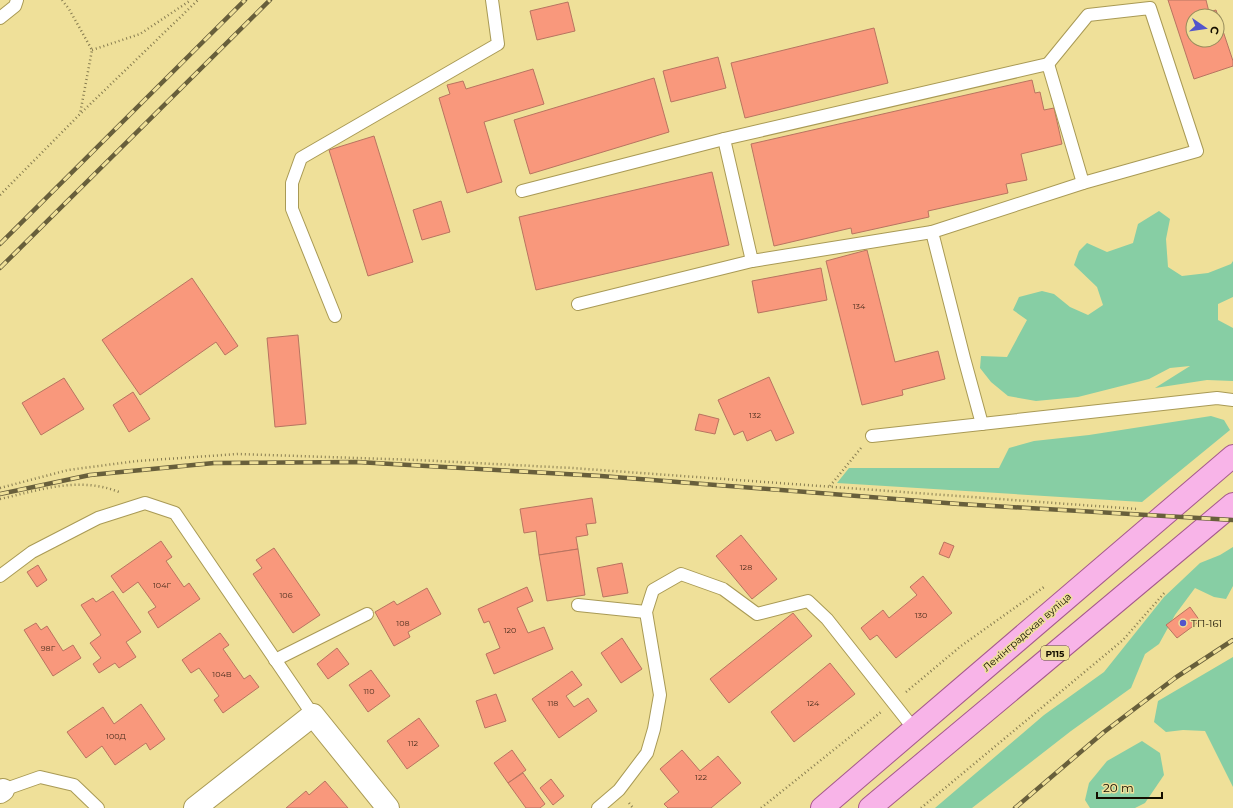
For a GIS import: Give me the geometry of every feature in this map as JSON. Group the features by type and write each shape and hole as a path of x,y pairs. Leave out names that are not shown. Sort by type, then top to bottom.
{"main road":[{"name":"Ленінградская вуліца","path":"822,808 1233,456"},
{"name":"Р115","path":"870,808 1233,504"}],"street":[{"path":"195,808 313,715 388,808"}],"lane":[{"path":"0,18 15,6 17,0"},
{"path":"335,316 292,209 292,183 301,158 498,44 492,0"},
{"path":"522,191 724,139 1048,64 1088,16 1150,8 1197,151 1083,183 932,232 752,261 578,304"},
{"path":"1048,64 1083,183"},
{"path":"724,139 752,261"},
{"path":"932,232 982,424"},
{"path":"872,436 1217,398 1233,400"},
{"path":"0,576 32,552 98,518 145,503 175,513 313,715"},
{"path":"598,808 619,790 646,753 654,729 660,695 646,612 653,590 681,574 723,589 757,614 808,601 827,618 914,729"},
{"path":"578,604 646,612"},
{"path":"275,660 367,614"},
{"path":"1,789 40,777 74,785 98,808"}],"path":[{"path":"62,0 69,9 92,50 80,114"},
{"path":"92,50 140,34 191,0"},
{"path":"0,195 80,114 198,0"},
{"path":"829,486 872,436"},
{"path":"0,488 68,470 138,461 238,454 402,459 564,468 1142,509"},
{"path":"0,499 57,485 84,485 113,490 145,503"},
{"path":"761,808 961,646 1050,582"},
{"path":"921,808 1123,640 1168,589"}],"green space":[{"path":"1159,211 1170,219 1166,239 1168,267 1182,276 1208,273 1231,264 1233,261 1233,297 1218,304 1218,320 1233,328 1233,381 1207,380 1155,388 1190,366 1170,368 1149,379 1078,397 1036,401 1008,396 991,382 980,368 981,356 1007,357 1027,320 1013,310 1019,297 1042,291 1054,294 1070,307 1088,315 1103,305 1097,287 1074,265 1079,251 1087,243 1107,252 1133,243 1138,224"},
{"path":"1211,416 1224,420 1230,430 1142,502 837,483 849,468 999,468 1009,448 1034,441 1089,435"},
{"path":"1233,547 1233,586 1226,599 1214,597 1195,588 1175,615 1159,644 1145,654 1131,688 1071,731 972,808 935,808 1044,715 1104,672 1164,597 1200,563 1220,555"},
{"path":"1233,657 1233,787 1205,731 1183,730 1166,732 1154,722 1158,701"},
{"path":"1142,741 1160,753 1164,775 1145,803 1135,808 1090,808 1085,800 1089,783 1107,761"}],"building":[{"path":"1168,0 1206,0 1208,8 1185,8 1185,48 1225,48 1225,37 1233,61 1233,66 1194,79"},
{"path":"568,2 575,31 537,40 530,11"},
{"path":"874,28 888,83 745,118 731,63"},
{"path":"718,57 726,88 671,102 663,71"},
{"path":"533,69 544,104 484,122 502,182 467,193 439,98 450,94 447,85 463,81 466,89"},
{"path":"654,78 669,132 530,174 514,120"},
{"path":"1032,80 1035,93 1040,92 1044,110 1054,108 1062,144 1021,154 1027,180 1006,184 1008,193 928,211 929,217 852,234 851,228 774,246 751,144"},
{"path":"374,136 413,262 368,276 329,150"},
{"path":"712,172 729,245 536,290 519,217"},
{"path":"441,201 450,232 422,240 413,210"},
{"path":"867,250 895,362 938,351 945,379 902,390 903,395 862,405 826,261"},
{"path":"821,268 827,300 758,313 752,281"},
{"path":"192,278 238,346 225,355 216,342 140,395 102,340"},
{"path":"298,335 306,424 275,427 267,338"},
{"path":"769,377 794,433 776,441 771,430 747,441 743,431 734,435 718,400"},
{"path":"64,378 84,409 41,435 22,403"},
{"path":"133,392 150,419 129,432 113,405"},
{"path":"699,414 719,419 715,434 695,430"},
{"path":"592,498 596,523 586,524 588,535 576,537 578,549 539,555 536,531 524,533 520,509"},
{"path":"741,535 777,579 752,599 716,556"},
{"path":"161,541 172,557 166,561 184,587 189,583 200,599 158,628 148,612 156,607 138,582 123,593 111,576"},
{"path":"944,542 954,546 949,558 939,554"},
{"path":"274,548 320,615 293,633 253,574 262,568 256,560"},
{"path":"578,549 585,595 547,601 539,555"},
{"path":"622,563 628,593 603,597 597,568"},
{"path":"38,565 47,580 37,587 27,572"},
{"path":"923,576 952,613 896,658 877,635 870,640 861,628 883,610 889,618 917,595 910,587"},
{"path":"527,587 533,601 517,608 528,633 544,627 553,649 494,674 486,654 500,648 489,621 484,623 478,609"},
{"path":"427,588 441,614 408,632 410,637 394,646 375,612 394,601 397,605"},
{"path":"113,591 141,632 126,642 136,657 119,668 115,663 99,673 93,664 101,658 90,643 101,635 81,605 93,598 96,602"},
{"name":"ТП-161","path":"1190,607 1200,621 1177,638 1166,625"},
{"path":"793,613 812,636 729,703 710,679"},
{"path":"36,623 41,630 47,626 63,651 73,645 81,658 53,676 24,630"},
{"path":"220,633 229,645 223,649 244,679 250,675 259,687 223,713 214,700 219,696 199,668 191,673 182,660"},
{"path":"622,638 642,669 621,683 601,653"},
{"path":"337,648 349,664 328,679 317,664"},
{"path":"830,663 855,694 794,742 771,712"},
{"path":"371,670 390,696 368,712 349,685"},
{"path":"572,671 582,685 566,696 574,707 588,698 597,711 559,738 532,699"},
{"path":"496,694 506,721 485,728 476,701"},
{"path":"141,704 165,739 150,750 146,743 115,765 102,746 86,758 67,732 103,707 114,724"},
{"path":"419,718 439,746 407,769 387,741"},
{"path":"512,750 526,770 508,783 494,763"},
{"path":"682,750 700,771 718,756 741,783 711,808 668,808 664,804 679,792 660,769"},
{"path":"523,773 545,804 540,808 526,808 508,783"},
{"path":"551,779 564,796 553,805 540,788"},
{"path":"325,781 348,808 286,808 306,791 309,795"}],"railway":[{"path":"0,244 245,0"},
{"path":"0,268 270,0"},
{"path":"0,494 90,475 214,463 357,462 601,476 959,504 1233,520"},
{"path":"1015,808 1104,732 1175,678 1233,640"}],"place":[{"name":"ТП-161","path":"1183,623"}]}
